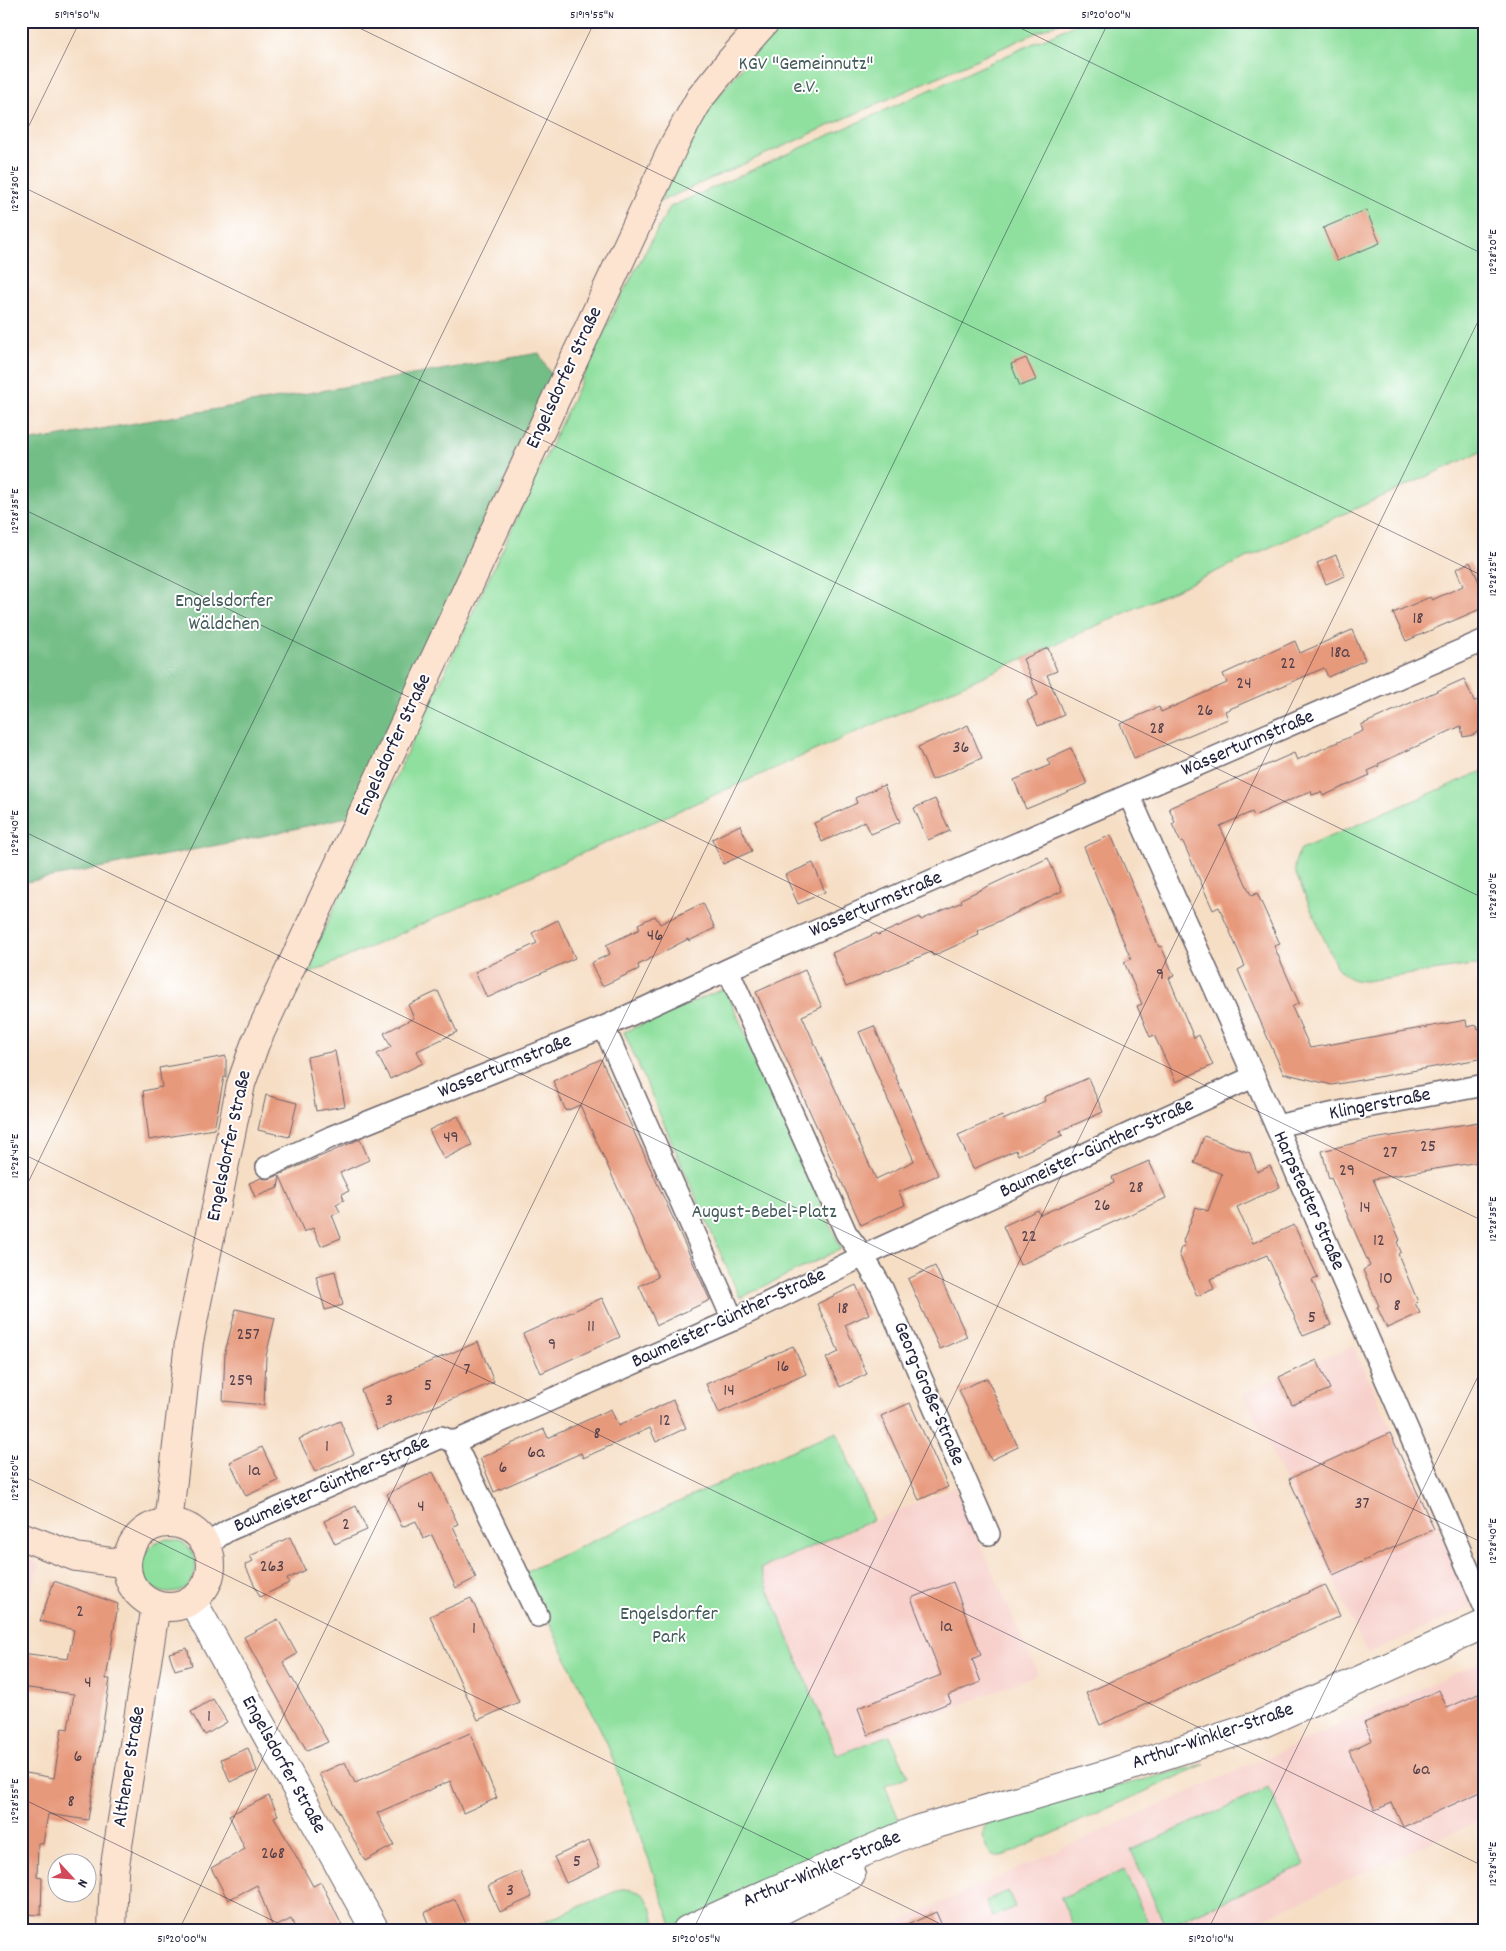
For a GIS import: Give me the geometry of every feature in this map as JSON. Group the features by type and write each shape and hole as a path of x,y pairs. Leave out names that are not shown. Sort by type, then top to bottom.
{"main road":[{"name":"Engelsdorfer Straße","path":"168,1524 189,1342 241,1084 255,1044 675,143 700,98 730,60 766,21"},
{"path":"168,1524 190,1529 200,1537 207,1549 210,1558 210,1570 207,1582 201,1592 181,1606 168,1607 156,1605 144,1599 134,1589 128,1577 127,1564 129,1552 135,1540 155,1526 168,1524"},
{"path":"21,1536 76,1557 127,1564"},
{"name":"Althener Straße","path":"112,1930 114,1871 156,1605"}],"street":[{"name":"Wasserturmstraße","path":"266,1167 331,1137 604,1027 728,970 1485,640"},
{"name":"Harpstedter Straße","path":"1129,795 1276,1126 1485,1608"},
{"path":"728,970 846,1233 863,1256"},
{"path":"604,1027 734,1320"},
{"name":"Baumeister-Günther-Straße","path":"207,1549 218,1537 229,1530 442,1437 454,1442 734,1320 863,1256 1253,1077"},
{"name":"Klingerstraße","path":"1276,1126 1349,1110 1485,1085"},
{"name":"Georg-Große-Straße","path":"863,1256 882,1288 989,1534"},
{"path":"454,1442 538,1616"},
{"name":"Engelsdorfer Straße","path":"192,1600 375,1930"},
{"name":"Arthur-Winkler-Straße","path":"687,1930 916,1830 1103,1775 1259,1725 1485,1624"},
{"name":"Arthur-Winkler-Straße","path":"732,1930 776,1913 831,1886 960,1817"}],"shaded area":[{"path":"1353,1346 1469,1596 1472,1607 1367,1654 1337,1587 1243,1394"},
{"path":"955,1487 1038,1674 838,1754 760,1569"},
{"path":"21,1557 41,1564 21,1611"},
{"path":"1485,1660 1485,1818 1237,1930 880,1930"}],"green space":[{"name":"KGV \"Gemeinnutz\" e.V.","path":"782,21 1062,21 659,202 703,115"},
{"path":"1083,21 1485,21 1485,450 1056,644 302,977 620,298 670,207"},
{"name":"Engelsdorfer Wäldchen","path":"539,353 552,377 351,816 249,839 21,883 21,443"},
{"path":"1485,770 1485,965 1472,965 1366,981 1345,976 1336,966 1297,877 1295,863 1301,849"},
{"name":"August-Bebel-Platz","path":"725,988 841,1249 740,1298 624,1032"},
{"name":"Engelsdorfer Park","path":"837,1432 873,1520 760,1569 837,1755 890,1735 908,1776 885,1786 902,1827 673,1928 607,1743 525,1572 786,1453"},
{"path":"169,1539 179,1541 188,1547 194,1556 196,1566 194,1576 188,1585 179,1591 169,1593 159,1591 150,1585 144,1576 142,1566 144,1556 150,1547 159,1541"},
{"path":"1205,1764 1006,1855 995,1856 992,1854 987,1849 982,1836 987,1823 998,1817"},
{"path":"1269,1788 1304,1865 1166,1927 1131,1850"},
{"path":"1124,1870 1151,1930 1075,1930 1061,1898"},
{"path":"621,1889 636,1891 646,1898 652,1909 655,1924 641,1930 526,1930"},
{"path":"1008,1891 1015,1907 992,1917 986,1901"}],"building":[{"path":"1366,210 1380,243 1337,261 1323,228"},
{"path":"1026,358 1036,380 1020,386 1011,364"},
{"path":"1336,555 1345,576 1326,584 1317,563"},
{"path":"1470,562 1485,595 1485,607 1406,641 1393,613 1430,597 1432,600 1463,586 1456,569"},
{"path":"1352,630 1365,660 1328,677 1324,668 1225,711 1228,719 1134,758 1120,724 1159,707 1161,712 1227,683 1223,674 1295,641 1300,653"},
{"path":"1048,648 1057,671 1047,675 1064,715 1038,726 1027,701 1038,695 1023,659"},
{"path":"1464,679 1474,701 1483,700 1485,711 1485,726 1473,735 1463,737 1461,726 1378,764 1379,766 1368,771 1370,775 1323,796 1321,792 1312,795 1311,791 1254,816 1252,812 1220,826 1250,893 1252,896 1257,893 1280,944 1274,946 1299,1003 1292,1007 1310,1048 1466,1020 1467,1027 1477,1025 1478,1029 1485,1028 1485,1058 1332,1085 1283,1073 1238,970 1245,966 1219,907 1213,910 1183,842 1181,843 1172,824 1175,822 1169,808 1294,753 1297,760 1363,731 1361,725"},
{"path":"968,725 982,758 932,780 918,747"},
{"path":"1071,748 1087,784 1026,809 1014,780 1050,765 1047,759"},
{"path":"884,785 900,822 871,834 865,821 822,842 814,823 857,803 855,798"},
{"path":"935,799 950,831 928,840 914,808"},
{"path":"740,825 752,851 723,864 712,839"},
{"path":"1111,835 1159,947 1161,946 1174,976 1169,978 1194,1038 1199,1035 1213,1065 1176,1082 1154,1035 1150,1037 1137,1006 1142,1004 1124,962 1131,959 1084,847"},
{"path":"1048,858 1062,891 978,931 979,935 933,956 931,952 846,987 832,953 877,933 878,935 920,917 921,920 962,902 961,899"},
{"path":"813,863 825,892 798,904 785,875"},
{"path":"703,903 715,928 689,941 688,939 638,965 639,969 602,986 591,963 610,954 606,945 640,929 638,924 655,916 660,924"},
{"path":"558,920 575,958 487,998 475,972 537,943 532,933"},
{"path":"805,970 822,1007 802,1016 876,1179 914,1161 859,1032 874,1026 938,1175 899,1192 905,1205 861,1225 756,992"},
{"path":"438,991 457,1032 417,1051 423,1063 390,1079 377,1054 391,1047 384,1033 414,1018 408,1005"},
{"path":"335,1051 345,1106 316,1111 307,1057"},
{"path":"226,1056 226,1077 224,1077 214,1129 149,1140 143,1091 162,1087 159,1068"},
{"path":"601,1059 710,1300 657,1325 639,1286 658,1277 580,1105 566,1111 553,1081"},
{"path":"1088,1078 1103,1112 1060,1131 1063,1135 1018,1155 1016,1150 973,1169 958,1135 1002,1116 1003,1120 1045,1101 1044,1097"},
{"path":"266,1095 297,1103 289,1137 258,1130"},
{"path":"458,1116 472,1145 444,1159 429,1130"},
{"path":"1485,1121 1485,1161 1373,1179 1400,1240 1397,1242 1401,1252 1398,1254 1418,1302 1415,1303 1420,1313 1387,1328 1363,1270 1370,1266 1331,1178 1329,1179 1322,1151 1367,1140"},
{"path":"1204,1136 1250,1153 1257,1172 1270,1166 1280,1187 1237,1207 1253,1243 1294,1225 1318,1278 1312,1280 1331,1325 1303,1336 1267,1255 1210,1279 1214,1289 1197,1296 1179,1254 1181,1247 1185,1246 1183,1241 1196,1207 1208,1211 1222,1174 1194,1163"},
{"path":"360,1139 369,1160 340,1173 349,1191 342,1194 344,1200 336,1204 340,1212 332,1215 341,1238 321,1246 313,1228 304,1232 280,1176 278,1188 255,1197 249,1183 261,1178 272,1178"},
{"path":"1149,1161 1166,1198 1020,1265 1003,1226 1038,1210 1040,1215 1114,1183 1112,1177"},
{"path":"935,1266 967,1337 940,1349 908,1279"},
{"path":"335,1271 343,1305 325,1310 316,1276"},
{"path":"856,1285 869,1314 845,1325 867,1374 840,1387 826,1358 839,1352 817,1304"},
{"path":"602,1298 620,1337 541,1373 523,1334"},
{"path":"236,1309 275,1318 266,1356 264,1405 223,1401 225,1352"},
{"path":"478,1342 494,1382 377,1430 361,1390"},
{"path":"793,1346 806,1374 719,1413 706,1384"},
{"path":"1317,1360 1330,1389 1292,1405 1279,1377"},
{"path":"987,1378 1018,1447 991,1460 959,1390"},
{"path":"673,1400 686,1428 656,1442 650,1428 583,1458 581,1453 494,1492 480,1458 544,1429 548,1438 611,1409 618,1426"},
{"path":"910,1403 948,1487 919,1500 881,1416"},
{"path":"340,1421 354,1454 315,1472 299,1439"},
{"path":"1390,1433 1434,1529 1333,1575 1289,1479"},
{"path":"262,1447 278,1481 246,1496 230,1462"},
{"path":"433,1472 458,1524 453,1526 476,1578 456,1588 432,1535 423,1539 416,1521 402,1527 387,1494"},
{"path":"356,1506 367,1530 335,1544 324,1521"},
{"path":"290,1537 305,1570 287,1579 289,1583 260,1597 245,1565 253,1561 250,1556"},
{"path":"54,1581 118,1604 106,1679 110,1679 88,1820 48,1814 43,1844 38,1843 37,1876 42,1877 41,1915 21,1914 21,1772 54,1778 62,1728 68,1729 74,1694 21,1687 21,1653 68,1659 74,1630 40,1621"},
{"path":"953,1582 981,1655 972,1659 981,1682 948,1695 951,1702 868,1735 858,1708 941,1675 911,1598"},
{"path":"1325,1585 1340,1616 1100,1725 1086,1693"},
{"path":"471,1598 519,1702 478,1720 430,1616"},
{"path":"278,1619 297,1654 283,1662 328,1742 307,1751 244,1637"},
{"path":"187,1648 192,1665 175,1670 169,1653"},
{"path":"1439,1690 1447,1708 1485,1691 1485,1790 1403,1827 1392,1803 1375,1810 1349,1751 1372,1740 1364,1723"},
{"path":"213,1699 227,1722 205,1735 191,1712"},
{"path":"470,1733 497,1798 463,1813 450,1781 377,1813 394,1845 365,1861 319,1774 345,1762 355,1783"},
{"path":"248,1748 257,1771 230,1782 221,1759"},
{"path":"269,1796 278,1815 274,1817 313,1886 321,1882 344,1930 296,1930 291,1919 273,1928 257,1885 228,1900 211,1868 245,1849 229,1815"},
{"path":"589,1841 600,1867 566,1883 554,1857"},
{"path":"520,1871 532,1897 500,1912 488,1886"},
{"path":"455,1899 466,1924 453,1930 431,1930 424,1913"},
{"path":"936,1912 944,1930 896,1930"}]}
